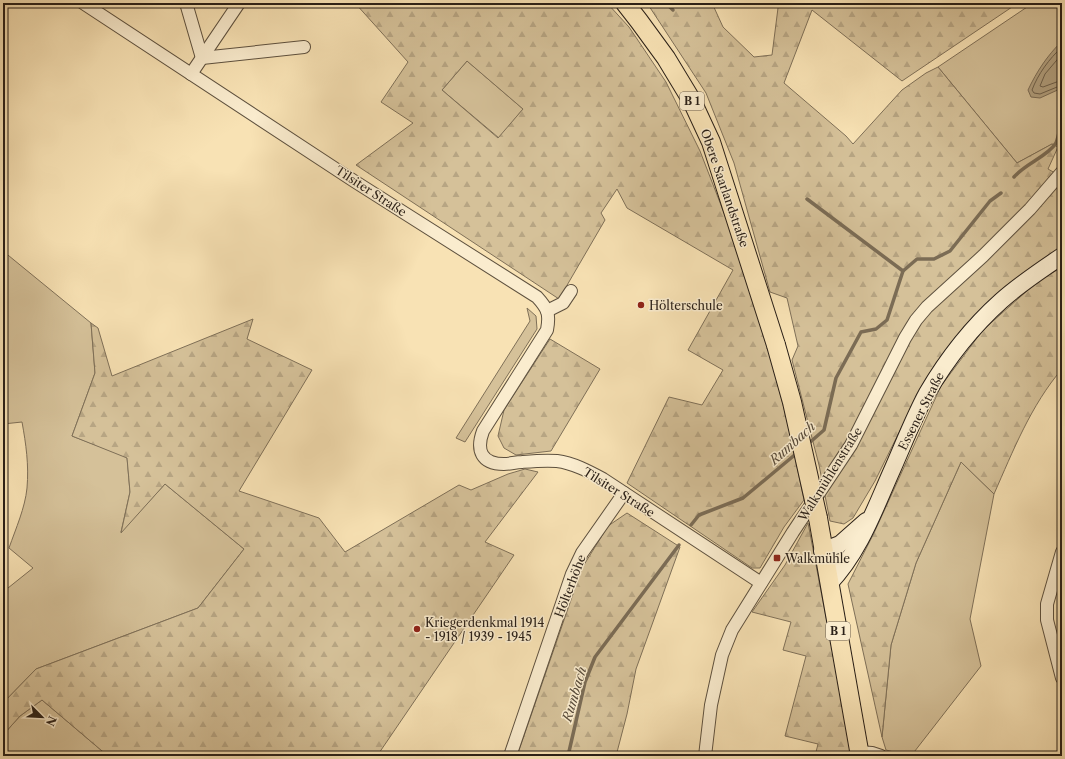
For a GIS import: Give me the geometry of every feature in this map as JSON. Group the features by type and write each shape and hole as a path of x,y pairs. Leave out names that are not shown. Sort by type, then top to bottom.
{"main road":[{"name":"Obere Saarlandstraße","path":"624,3 639,20 666,58 692,100 711,142 776,345 792,402 818,518 822,551"},
{"name":"Essener Straße","path":"829,584 839,573 858,546 927,394 947,361 975,327 1001,301 1062,256"},
{"name":"Essener Straße","path":"822,551 840,544 870,517"},
{"name":"B 1","path":"822,551 859,754"}],"street":[{"name":"Tilsiter Straße","path":"83,3 544,304 549,318 547,330 483,431 480,438 479,448 482,456 493,463 504,464 557,461 573,465 603,480 624,493 761,583"},
{"path":"186,3 202,58"},
{"path":"191,74 239,3"},
{"path":"202,58 304,47"},
{"name":"Walkmühlenstraße","path":"705,756 711,705 722,655 732,630 851,445 905,338 916,320 927,307 983,256 1030,210 1062,172"},
{"path":"547,311 563,304 571,291"},
{"name":"Hölterhöhe","path":"510,756 572,574 582,553 624,493"},
{"path":"1062,552 1059,571 1047,604 1047,620 1062,678"},
{"path":"859,754 872,753 881,756"}],"green space":[{"path":"355,3 607,3 629,27 666,82 700,151 738,249 769,350 788,424 804,500 784,527 760,568 752,568 627,483 669,397 702,405 723,370 688,350 733,270 627,208 617,189 601,213 605,220 559,299 356,165 413,123 381,102 408,62","holes":["467,61 523,109 498,138 442,90"]},
{"path":"647,3 712,3 723,27 754,57 772,55 778,8 775,3 1018,3 902,81 812,10 784,83 846,136 853,144 902,90 926,73 938,67 1017,163 1052,144 1058,147 1048,169 1062,177 1062,249 1022,274 970,321 924,382 875,481 853,518 844,524 830,521 819,465 792,360 798,346 787,298 770,292 734,163 706,93"},
{"path":"1033,3 1062,3 1062,136 1058,147 1052,144 1017,163 938,67"},
{"path":"467,61 523,109 499,138 442,90"},
{"path":"3,251 91,323 95,373 72,436 127,457 130,492 121,532 165,484 244,549 198,608 36,669 6,700 3,697 3,592 33,568 9,548 24,503 28,471 22,422 3,424"},
{"path":"1062,267 1062,369 1051,383 1032,413 994,494 961,462 916,563 891,645 882,737 848,584 874,533 941,386 983,330 1037,282"},
{"path":"527,308 536,316 537,329 465,442 456,438 530,321"},
{"path":"253,319 247,339 312,370 239,491 319,518 345,552 459,485 471,490 508,474 525,469 538,472 485,542 514,555 377,756 108,756 42,700 20,716 3,735 3,703 36,669 198,608 244,549 165,484 121,533 130,492 127,458 72,436 95,373 91,323 98,328 112,376"},
{"path":"550,339 600,369 551,451 516,455 504,448 498,436 504,410"},
{"path":"961,462 994,494 970,619 981,666 911,756 909,756 886,750 882,737 891,645 916,563"},
{"path":"627,513 680,547 636,669 627,714 616,756 517,756 582,568 608,526"},
{"path":"808,523 851,756 815,756 818,744 785,736 806,656 783,650 791,622 752,612 785,565"},
{"path":"42,700 108,756 3,756 3,735 20,716"}],"water":[{"path":"1062,41 1062,88 1040,98 1031,97 1028,90 1035,76 1047,58"}],"waterway":[{"path":"666,3 673,10"},
{"name":"Rumbach","path":"1014,177 1052,148 1056,143 1062,118"},
{"name":"Rumbach","path":"808,444 824,430 836,378 861,332 876,329 887,320 903,271 917,259 934,259 950,251 990,201 1001,193"},
{"path":"807,199 903,271"},
{"name":"Rumbach","path":"691,525 699,515 743,498 797,453"},
{"name":"Rumbach","path":"568,756 585,682 595,657 679,545"}],"place":[{"name":"Hölterschule","path":"641,305"},
{"name":"Walkmühle","path":"777,558"},
{"name":"Kriegerdenkmal 1914 - 1918 / 1939 - 1945","path":"417,629"}]}
